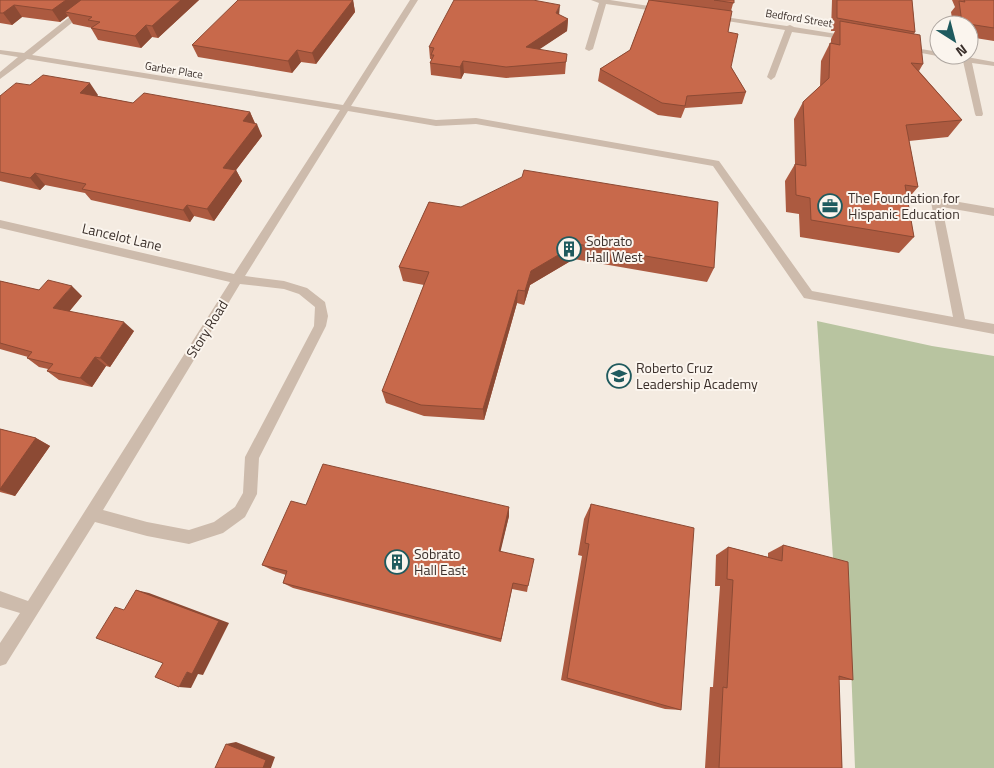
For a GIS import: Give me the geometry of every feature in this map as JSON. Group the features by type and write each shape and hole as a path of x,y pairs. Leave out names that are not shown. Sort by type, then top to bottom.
{"street":[{"path":"0,76 96,0"},
{"name":"Story Road","path":"0,658 92,514 237,278 414,0"},
{"path":"589,49 599,1 672,11"},
{"name":"Bedford Street","path":"702,15 855,39"},
{"path":"771,78 790,28"},
{"path":"893,46 929,53"},
{"name":"Garber Place","path":"0,52 436,123 476,121 716,163 808,295 994,329"},
{"path":"979,62 994,64"},
{"path":"968,65 979,114"},
{"path":"960,323 936,202 994,212"},
{"name":"Lancelot Lane","path":"0,224 237,278 284,285 303,291 320,305 322,316 320,326 252,458 250,494 240,512 218,528 189,537 147,529 92,514"},
{"path":"0,599 30,609"}],"green space":[{"path":"817,321 932,346 994,356 994,768 855,768 847,563 833,558"}],"building":[{"path":"0,0 66,0 52,10 14,5 0,13"},
{"path":"81,0 181,0 152,26 146,25 135,36 91,28 100,22 88,20 92,17 65,12"},
{"path":"238,0 353,0 312,53 297,50 288,61 192,45"},
{"path":"454,0 533,0 560,5 556,13 568,19 526,47 567,54 566,62 506,67 463,61 460,67 430,63 434,55 431,55 434,48 429,47"},
{"path":"649,0 732,11 728,32 738,34 731,67 746,92 687,96 685,106 662,103 600,69 630,50"},
{"path":"714,0 734,0 734,3"},
{"path":"837,0 912,0 915,32 837,18"},
{"path":"964,0 994,0 994,28 979,26 979,15 961,15 959,1 965,2"},
{"path":"840,21 920,35 923,64 911,63 962,120 906,125 918,187 905,185 914,237 811,220 810,198 796,195 795,164 806,166 803,102 829,78 830,43 840,45"},
{"path":"43,75 90,83 80,93 133,103 144,93 250,112 243,121 257,124 223,168 236,170 207,209 187,205 183,210 82,189 86,184 35,173 30,178 0,172 0,96 16,83 30,85"},
{"path":"524,170 718,202 714,268 577,244 531,271 525,291 518,290 483,409 421,405 382,391 429,272 399,267 429,202 461,207 522,177"},
{"path":"48,280 72,286 53,308 124,322 100,358 95,357 80,378 47,371 53,364 27,358 32,352 0,343 0,281 39,290"},
{"path":"0,429 36,438 0,489"},
{"name":"Sobrato Hall East","path":"323,464 509,507 499,551 534,559 528,586 513,583 501,639 283,583 287,571 262,565 291,501 306,505"},
{"path":"591,504 694,528 681,710 567,678 589,544 585,543"},
{"path":"783,545 848,562 853,680 839,676 842,768 719,768 723,687 727,688 733,580 727,579 728,547 782,561"},
{"path":"136,590 219,621 192,674 187,672 179,687 155,677 163,663 96,638 115,607 124,610"},
{"path":"226,744 266,760 263,768 215,768"}],"place":[{"name":"The Foundation for Hispanic Education","path":"830,206"},
{"name":"Sobrato Hall West","path":"569,249"},
{"name":"Roberto Cruz Leadership Academy","path":"619,376"},
{"name":"Sobrato Hall East","path":"397,562"}]}
